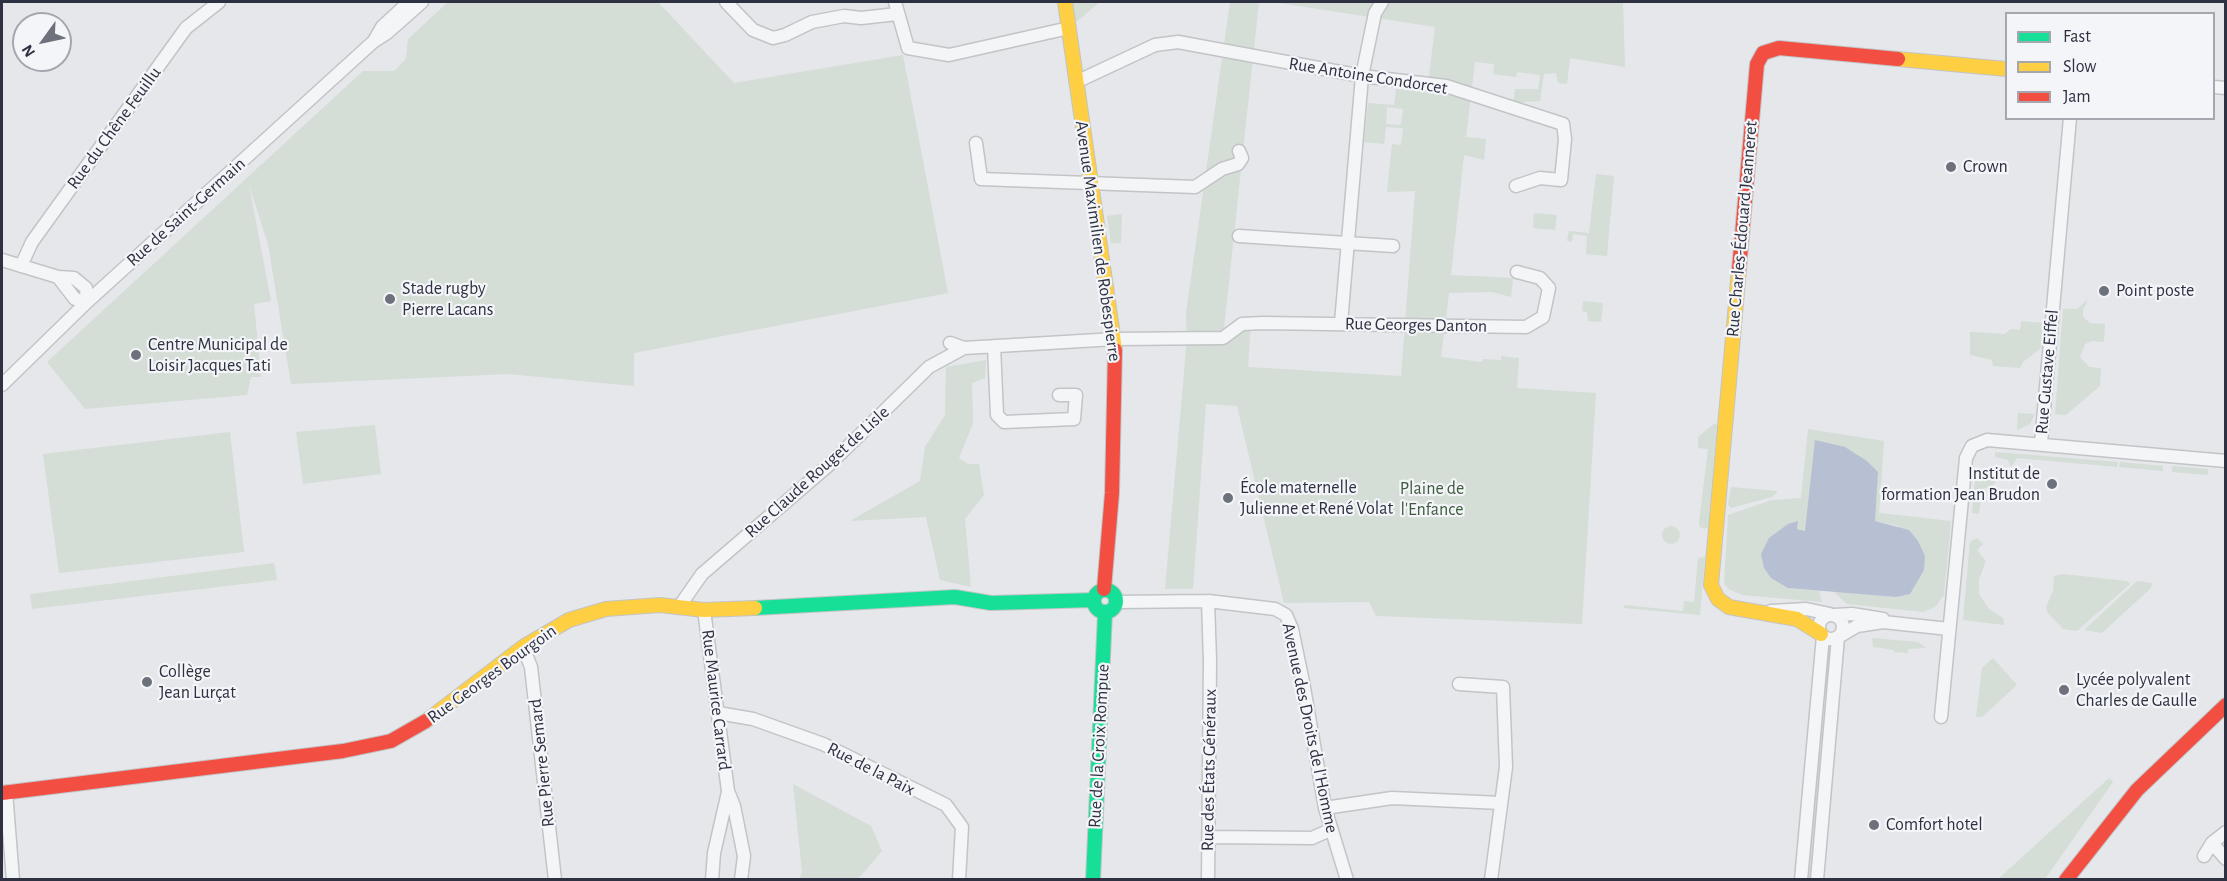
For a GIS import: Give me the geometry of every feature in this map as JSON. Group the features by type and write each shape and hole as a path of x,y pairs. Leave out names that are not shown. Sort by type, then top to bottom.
{"street":[{"name":"Rue du Chêne Feuillu","path":"21,266 32,242 186,28 219,2"},
{"name":"Rue de Saint-Germain","path":"2,385 87,302 373,42 404,5 422,2"},
{"path":"726,2 753,30 773,38 812,22 844,16 861,18 896,8 908,48 949,55 1069,28"},
{"name":"Avenue Maximilien de Robespierre","path":"1065,2 1115,339 1112,493 1104,589"},
{"path":"1341,323 1362,76 1375,13 1382,2"},
{"name":"Rue Antoine Condorcet","path":"1076,82 1155,45 1178,42 1362,76 1446,87 1563,124 1565,139 1561,180 1540,178 1516,186"},
{"name":"Rue Charles-Édouard Jeanneret","path":"1822,635 1807,623 1766,612 1729,607 1718,599 1711,585 1757,64 1763,53 1779,48 2005,69"},
{"name":"Rue Gustave Eiffel","path":"1941,717 1968,451 1975,443 1983,440 2041,443 2070,120"},
{"path":"976,143 981,179 1091,184 1195,187 1222,169 1238,164 1242,158 1239,151"},
{"path":"1239,236 1393,246"},
{"path":"2,260 58,278 75,298 87,302"},
{"name":"Rue Georges Danton","path":"1115,339 1223,338 1242,324 1341,323 1526,327 1543,317 1549,288 1540,278 1517,273"},
{"path":"950,343 964,348 1115,339"},
{"path":"994,346 997,415 1004,422 1074,418 1076,395 1059,395"},
{"name":"Rue Claude Rouget de Lisle","path":"679,607 702,574 830,464 929,367 964,348"},
{"path":"2041,443 2226,461"},
{"path":"1104,589 1112,591 1117,602 1114,608 1105,613 1096,607 1094,600 1097,593 1104,589"},
{"name":"Rue Georges Bourgoin","path":"4,793 343,751 391,741 428,720 523,647 569,620 606,609 660,605 704,610 902,602 955,597 991,603 1094,600"},
{"path":"1117,602 1208,601"},
{"name":"Avenue des Droits de l'Homme","path":"1208,601 1275,609 1283,612 1292,628 1325,808 1347,879"},
{"name":"Rue des États Généraux","path":"1208,601 1210,661 1208,879"},
{"name":"Rue Charles-Édouard Jeanneret","path":"1766,612 1791,609 1832,614"},
{"name":"Rue Maurice Carrard","path":"704,610 728,790 734,806 744,856 741,879"},
{"name":"Rue de la Croix Rompue","path":"1093,879 1105,613"},
{"path":"1801,879 1822,635 1820,621 1832,614 1866,615 1896,623 1949,629"},
{"path":"1817,879 1839,637 1843,622 1832,614"},
{"path":"1822,635 1830,639 1839,637 1857,626 1896,623"},
{"name":"Rue Pierre Semard","path":"523,647 531,667 555,879"},
{"path":"1460,684 1503,687 1506,767 1491,879"},
{"path":"2066,879 2136,790 2226,705"},
{"name":"Rue de la Paix","path":"718,713 753,719 823,744 946,805 962,826 959,879"},
{"name":"Rue Maurice Carrard","path":"712,879 714,853 728,790"},
{"path":"4,793 14,879"},
{"path":"1325,808 1392,798 1501,803"},
{"path":"1209,837 1312,838 1330,830"},
{"path":"2204,856 2212,843 2226,832"},
{"path":"2212,843 2226,859"}],"green space":[{"path":"448,2 658,2 734,83 903,55 948,293 634,353 634,386 508,374 291,384 268,244 249,185 271,301 254,304 261,377 251,377 247,395 85,409 47,362 363,71 394,71 406,59 408,39"},
{"path":"1065,2 1100,2 1069,28"},
{"name":"Plaine de l'Enfance","path":"1230,2 1259,2 1223,337 1251,324 1248,367 1401,376 1415,191 1387,192 1392,144 1401,145 1403,128 1386,127 1384,144 1364,142 1368,103 1394,105 1396,89 1427,92 1435,27 1273,2 1623,2 1625,67 1570,58 1567,84 1558,83 1556,73 1544,74 1540,101 1513,103 1515,89 1538,89 1540,75 1517,72 1516,77 1493,74 1494,64 1475,62 1466,137 1486,139 1484,160 1464,155 1451,275 1513,278 1511,297 1492,292 1449,293 1441,357 1482,362 1483,359 1501,360 1501,356 1519,358 1517,388 1596,393 1582,624 1376,616 1369,602 1284,603 1237,406 1206,404 1193,589 1165,589 1187,338 1186,313","holes":["1387,107 1403,109 1401,125 1386,124"]},
{"path":"1596,174 1614,176 1607,256 1586,254 1587,236 1573,234 1572,242 1567,241 1569,231 1589,233"},
{"path":"1534,213 1557,215 1555,230 1533,228"},
{"path":"1122,214 1121,243 1111,243 1107,216"},
{"path":"2088,294 2087,302 2083,310 2083,317 2090,323 2105,324 2104,342 2092,341 2085,344 2080,357 2089,367 2101,368 2100,386 2066,415 2055,414 2063,309 2077,309 2087,300"},
{"path":"1583,301 1603,303 1601,322 1588,321 1587,312 1582,311"},
{"path":"2021,321 2043,323 2041,348 2023,362 2020,368 1993,366 1992,360 1970,355 1970,332 2005,334 2011,329 2020,330"},
{"path":"986,360 985,378 972,383 973,423 959,458 968,464 979,464 984,495 965,519 971,587 940,580 926,517 850,521 920,481 925,447 945,415 946,367"},
{"path":"2018,413 2035,414 2030,424 2017,430"},
{"path":"1715,423 1717,425 1708,527 1705,529 1700,527 1699,522 1708,449 1698,448 1698,437"},
{"path":"375,425 381,474 303,484 296,432"},
{"path":"1808,429 1884,441 1879,513 1951,521 1944,595 1935,607 1923,612 1847,604 1833,591 1896,597 1899,526 1875,521 1805,531 1797,529 1788,588 1819,591 1822,602 1742,595 1724,584 1728,515 1772,500 1801,498"},
{"path":"230,432 244,552 59,573 43,454"},
{"path":"1995,452 2118,462 2117,467 2017,458 2011,467 2008,460 1995,457"},
{"path":"2120,462 2163,466 2163,471 2119,467"},
{"path":"2172,466 2208,469 2208,475 2172,472"},
{"path":"1976,468 1985,469 1988,476 1996,482 1982,489 1979,514 1972,513"},
{"path":"1731,487 1777,492 1772,497 1731,508 1728,504"},
{"path":"1671,526 1677,529 1680,535 1677,541 1671,544 1665,541 1662,535 1665,529"},
{"path":"1977,538 1983,544 1977,550 1986,561 1979,579 1979,594 1989,609 2003,618 2004,625 1963,620 1970,542"},
{"path":"1705,557 1700,615 1624,608 1624,605 1683,611 1684,601 1694,602 1698,558"},
{"path":"274,563 277,580 32,609 30,594"},
{"path":"2063,574 2127,581 2130,584 2077,631 2063,629 2047,612 2046,607 2053,591 2054,576"},
{"path":"2137,581 2152,583 2151,588 2102,633 2084,630"},
{"path":"1872,638 1918,642 1926,648 1908,649 1908,653 1894,652 1894,650 1873,647"},
{"path":"1993,658 2017,685 1982,717 1976,717 1982,668"},
{"path":"1825,668 1830,668 1831,673 1825,681 1822,731 1825,735 1824,744 1818,743"},
{"path":"1817,753 1825,754 1812,879 1805,880"},
{"path":"2109,778 2113,782 2045,879 1998,879"},
{"path":"793,784 871,826 882,851 858,879 800,879 802,872"}],"water":[{"path":"1815,440 1845,447 1867,461 1878,472 1875,521 1909,530 1918,541 1925,556 1924,570 1910,594 1896,597 1788,588 1771,578 1764,568 1761,554 1769,538 1788,524 1798,521 1797,529 1805,531"}],"traffic: fast":[{"path":"1101,590 1109,590 1116,597 1116,601 1116,605 1109,612 1101,612 1094,605 1094,597 1101,590"},
{"path":"755,608 955,597 991,603 1094,600"},
{"path":"1093,880 1105,613"}],"traffic: slow":[{"path":"1065,2 1115,350"},
{"path":"1898,59 2005,69"},
{"path":"1739,269 1711,585 1718,599 1729,607 1797,619 1821,634"},
{"path":"426,721 523,647 569,620 606,609 660,605 704,610 755,608"}],"traffic: jam":[{"path":"1739,269 1757,64 1763,53 1779,48 1898,59"},
{"path":"1104,589 1112,493 1115,350"},
{"path":"2066,880 2137,790 2226,705"},
{"path":"2,793 343,751 391,741 426,721"}],"place":[{"name":"Crown","path":"1951,167"},
{"name":"Point poste","path":"2104,291"},
{"name":"Stade rugby Pierre Lacans","path":"390,299"},
{"name":"Centre Municipal de Loisir Jacques Tati","path":"136,355"},
{"name":"Institut de formation Jean Brudon","path":"2052,484"},
{"name":"École maternelle Julienne et René Volat","path":"1228,498"},
{"name":"Collège Jean Lurçat","path":"147,682"},
{"name":"Lycée polyvalent Charles de Gaulle","path":"2064,690"},
{"name":"Comfort hotel","path":"1874,825"}]}
